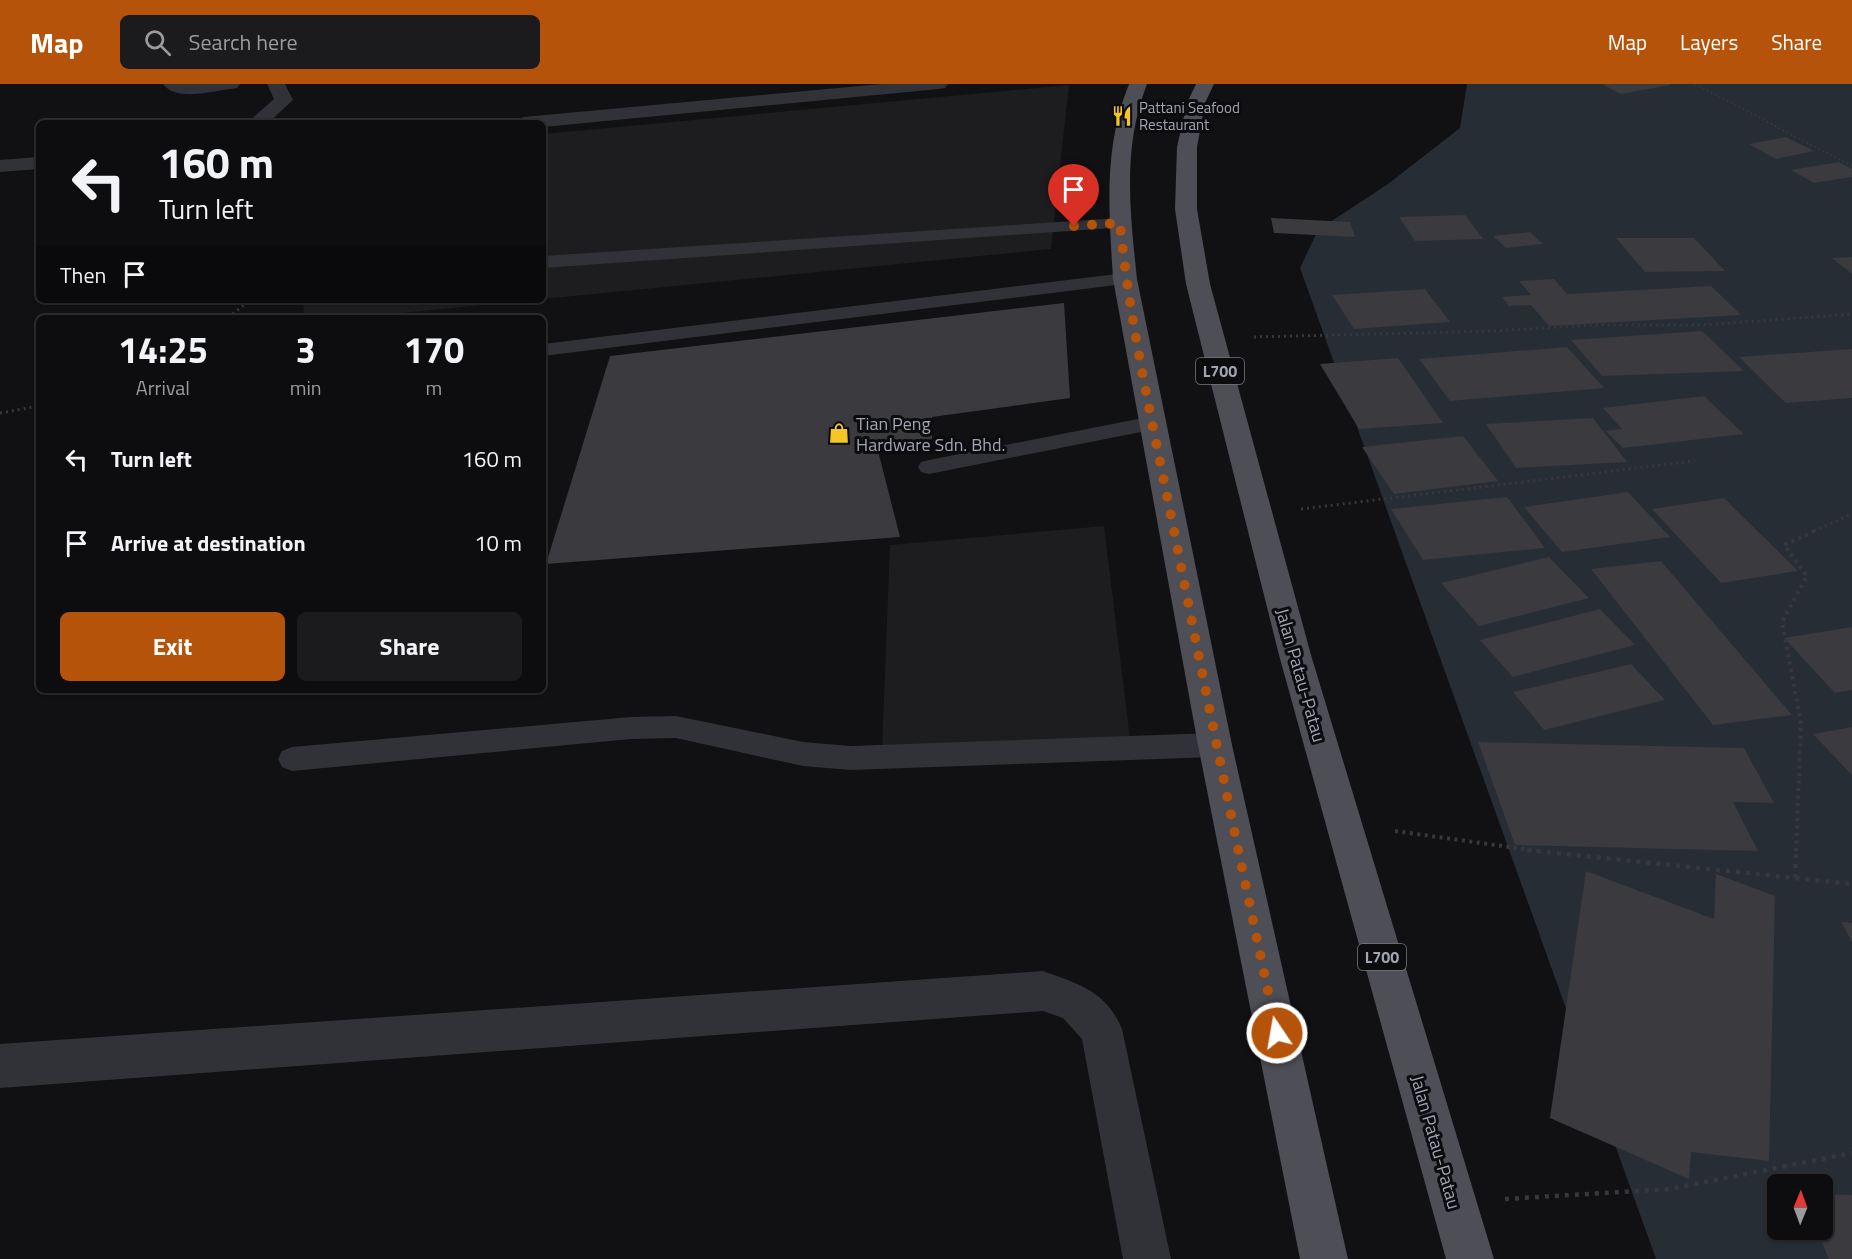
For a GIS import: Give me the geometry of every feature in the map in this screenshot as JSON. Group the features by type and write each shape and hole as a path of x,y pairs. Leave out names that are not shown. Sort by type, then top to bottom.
{"main road":[{"path":"1138,84 1130,101 1120,149 1120,223 1125,279 1215,745 1324,1259"},
{"name":"Jalan Patau-Patau","path":"1205,84 1196,103 1187,147 1186,209 1198,284 1295,655 1470,1259"}],"street":[{"path":"172,84 182,88 231,84"},
{"path":"261,120 284,100 276,84"},
{"path":"546,121 939,84"},
{"path":"0,166 36,163"},
{"path":"0,1066 1043,991 1077,1003 1101,1029 1147,1259"}],"lane":[{"path":"546,262 1120,223"},
{"path":"546,350 1125,279"},
{"path":"929,467 1153,423"},
{"path":"292,759 632,728 676,727 804,754 851,758 1215,745"}],"path":[{"path":"1695,84 1852,166"},
{"path":"232,315 246,303"},
{"path":"1211,338 1493,331 1593,326 1703,325 1852,314"},
{"path":"0,413 36,407"},
{"path":"1258,514 1695,461"},
{"path":"1795,878 1801,724 1782,622 1807,576 1784,545 1852,514"},
{"path":"1344,823 1564,855 1852,884"},
{"path":"1454,1202 1670,1189 1852,1153"}],"shaded area":[{"path":"1467,84 1852,84 1852,1259 1656,1259 1300,268 1318,230 1388,184 1460,128"},
{"path":"1069,85 1051,249 546,299 546,134"},
{"path":"303,303 503,303 381,315 304,315"},
{"path":"1104,526 1130,739 882,750 890,545"}],"building":[{"path":"1602,84 1670,84 1670,85 1621,94"},
{"path":"1786,137 1814,151 1776,159 1749,144"},
{"path":"1839,162 1852,169 1852,177 1814,183 1791,170"},
{"path":"1465,215 1483,239 1415,241 1399,217"},
{"path":"1271,218 1350,222 1355,237 1274,233"},
{"path":"1530,232 1543,244 1506,248 1493,236"},
{"path":"1616,238 1694,238 1725,271 1645,272"},
{"path":"1852,257 1852,274 1832,258"},
{"path":"1554,279 1567,294 1711,286 1741,315 1549,326 1531,305 1509,306 1502,297 1531,295 1519,281"},
{"path":"1425,289 1450,322 1354,329 1332,295"},
{"path":"1064,303 1070,398 932,417 932,439 877,447 900,537 546,564 610,356"},
{"path":"1702,331 1744,371 1602,376 1571,340"},
{"path":"1567,347 1604,388 1450,401 1419,359"},
{"path":"1852,349 1852,398 1786,403 1739,357"},
{"path":"1398,358 1443,423 1359,429 1320,364"},
{"path":"1704,396 1744,434 1623,448 1606,431 1622,429 1603,408"},
{"path":"1593,418 1627,462 1516,468 1486,424"},
{"path":"1463,436 1498,481 1394,494 1362,447"},
{"path":"1628,492 1670,537 1562,552 1524,507"},
{"path":"1507,497 1545,548 1423,560 1391,509"},
{"path":"1724,498 1798,571 1721,583 1652,509"},
{"path":"1549,557 1589,598 1479,626 1441,583"},
{"path":"1661,561 1792,715 1713,725 1591,569"},
{"path":"1600,609 1635,645 1513,677 1480,640"},
{"path":"1852,627 1852,690 1835,693 1784,638"},
{"path":"1631,664 1665,700 1544,730 1513,692"},
{"path":"1852,727 1852,775 1813,734"},
{"path":"1478,742 1744,748 1774,803 1733,802 1758,851 1515,845"},
{"path":"1586,871 1714,919 1716,874 1775,896 1769,1161 1691,1152 1689,1179 1550,1118"},
{"path":"1841,922 1852,923 1852,942"},
{"path":"1833,1194 1852,1195 1852,1259 1829,1259 1820,1240 1833,1240"}],"place":[{"name":"Pattani Seafood Restaurant","path":"1122,116"},
{"name":"Tian Peng Hardware Sdn. Bhd.","path":"839,433"}],"route":[{"path":"1074,226 1120,223 1125,279 1215,745 1277,1033"}]}
